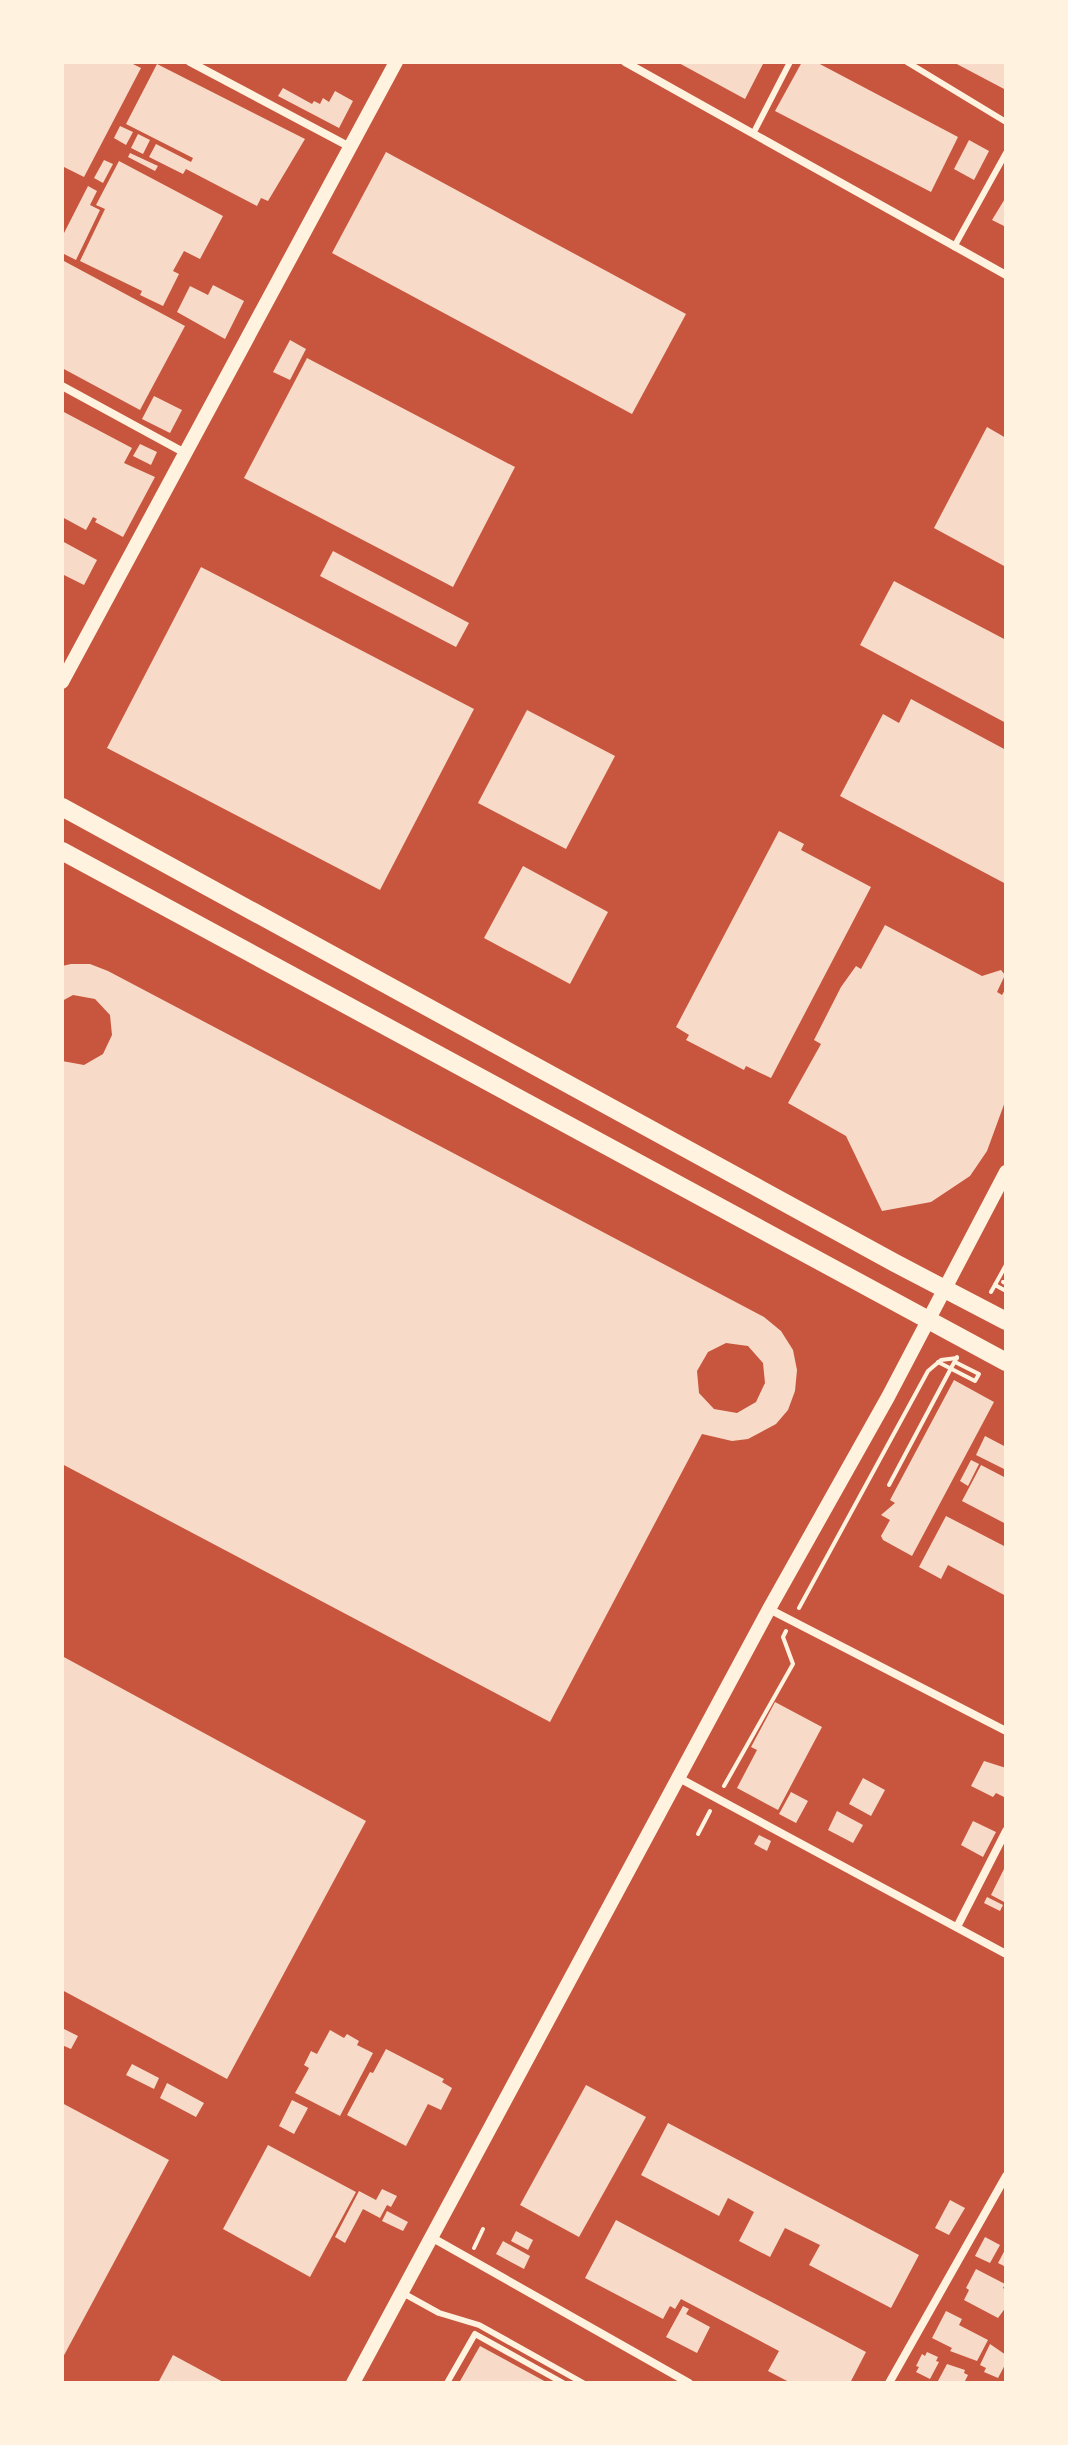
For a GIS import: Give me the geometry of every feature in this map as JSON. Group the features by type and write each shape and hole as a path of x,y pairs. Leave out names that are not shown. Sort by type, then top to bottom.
{"highway":[{"path":"62,807 1006,1321"},
{"path":"62,851 1006,1362"}],"street":[{"path":"190,62 350,147"},
{"path":"62,682 396,62"},
{"path":"625,62 1006,275"},
{"path":"62,386 185,453"},
{"path":"353,2383 769,1609 929,1320 1006,1172"},
{"path":"769,1609 1006,1731"},
{"path":"679,1778 1006,1954"},
{"path":"957,1927 1006,1831"},
{"path":"889,2383 1006,2176"},
{"path":"431,2237 689,2383"}],"lane":[{"path":"754,132 790,62"},
{"path":"907,62 1006,122"},
{"path":"954,247 1006,153"},
{"path":"401,2292 439,2313 479,2325 583,2383"},
{"path":"447,2383 475,2334 563,2383"}],"path":[{"path":"1006,1265 995,1285 1006,1291"},
{"path":"797,1611 928,1371 938,1362 954,1357 972,1362"},
{"path":"889,1485 955,1362 979,1374 975,1381 960,1373 938,1362"},
{"path":"698,1834 793,1664 783,1637"},
{"path":"474,2249 483,2229"}],"building":[{"path":"62,62 129,62 141,68 84,177 62,166"},
{"path":"677,62 764,62 745,99"},
{"path":"802,62 816,62 958,137 931,192 775,111"},
{"path":"953,62 1006,62 1006,90"},
{"path":"157,64 305,139 268,201 261,198 257,206 186,169 183,174 149,157 156,144 191,162 193,158 126,124"},
{"path":"283,88 312,104 314,101 320,104 323,98 329,102 335,91 353,101 339,128 278,96"},
{"path":"120,126 133,132 126,145 114,138"},
{"path":"138,134 150,140 143,154 131,148"},
{"path":"969,140 989,151 974,180 954,169"},
{"path":"386,152 686,314 632,414 332,253"},
{"path":"130,153 158,166 155,171 128,157"},
{"path":"104,160 113,164 103,183 94,178"},
{"path":"119,161 223,216 200,259 184,251 173,271 179,274 163,306 140,295 142,291 80,261 105,209 96,205"},
{"path":"88,186 97,191 90,205 100,210 76,260 62,253 62,237"},
{"path":"1006,197 1006,227 992,220"},
{"path":"62,260 185,326 140,410 62,368"},
{"path":"213,285 244,301 225,339 177,312 190,286 208,295"},
{"path":"290,340 306,349 290,380 273,372"},
{"path":"307,358 515,467 453,587 244,478"},
{"path":"154,396 182,410 170,433 142,419"},
{"path":"62,411 132,448 124,463 155,477 123,537 95,522 97,519 93,517 86,530 62,517"},
{"path":"987,427 1006,438 1006,567 934,528"},
{"path":"140,444 157,452 151,465 133,456"},
{"path":"62,541 97,560 84,585 62,574"},
{"path":"333,551 469,623 456,647 320,576"},
{"path":"201,567 474,709 380,890 107,748"},
{"path":"894,581 1006,640 1006,723 860,645"},
{"path":"911,699 1006,750 1006,884 840,796 883,714 899,723"},
{"path":"527,710 615,756 566,849 478,803"},
{"path":"779,831 804,844 801,850 871,887 771,1078 746,1066 744,1070 686,1040 689,1035 676,1027"},
{"path":"523,866 608,912 570,984 484,938"},
{"path":"885,925 982,976 1001,970 1005,975 997,992 1002,995 1006,988 1006,1099 987,1151 970,1176 931,1202 882,1211 846,1136 788,1103 821,1044 814,1040 841,987 856,966 861,969"},
{"path":"90,964 108,971 764,1317 781,1331 793,1350 797,1370 795,1391 788,1410 776,1424 748,1439 732,1441 702,1434 550,1722 62,1464 62,1061 84,1065 103,1054 112,1035 110,1015 95,999 73,995 62,1001 62,966","holes":["726,1343 748,1346 763,1363 765,1383 756,1402 737,1413 714,1409 699,1393 697,1371 708,1352"]},
{"path":"954,1380 994,1402 912,1556 883,1540 881,1536 890,1520 881,1515 895,1503 890,1500"},
{"path":"985,1436 1006,1447 1006,1470 976,1455"},
{"path":"971,1460 979,1464 968,1486 960,1481"},
{"path":"981,1465 1006,1478 1006,1524 962,1501"},
{"path":"946,1516 1006,1547 1006,1596 948,1565 941,1579 919,1567"},
{"path":"62,1656 366,1821 227,2079 62,1990"},
{"path":"775,1702 822,1727 778,1810 737,1788 757,1750 751,1747"},
{"path":"984,1761 1006,1768 1006,1798 996,1793 993,1797 971,1786"},
{"path":"863,1778 885,1790 871,1816 849,1804"},
{"path":"791,1792 808,1801 796,1823 779,1814"},
{"path":"837,1811 863,1825 853,1843 828,1830"},
{"path":"973,1821 996,1832 983,1857 961,1845"},
{"path":"759,1835 771,1841 767,1851 754,1844"},
{"path":"1006,1865 1006,1903 991,1895"},
{"path":"987,1897 1003,1905 1000,1911 984,1903"},
{"path":"62,2028 78,2036 71,2049 62,2045"},
{"path":"330,2030 344,2038 347,2034 359,2041 357,2045 373,2053 340,2116 295,2093 309,2068 304,2065 311,2051 317,2054"},
{"path":"386,2049 444,2079 442,2082 452,2088 441,2110 428,2104 406,2146 347,2115"},
{"path":"132,2064 159,2078 154,2089 126,2075"},
{"path":"167,2083 204,2103 196,2117 160,2098"},
{"path":"586,2085 646,2117 579,2237 520,2205"},
{"path":"292,2100 308,2108 294,2134 279,2126"},
{"path":"62,2103 169,2160 62,2359"},
{"path":"668,2123 919,2255 891,2308 809,2265 820,2245 785,2228 770,2257 739,2241 754,2212 728,2198 719,2216 641,2175"},
{"path":"268,2145 356,2192 310,2277 223,2229"},
{"path":"382,2189 397,2196 391,2207 387,2205 380,2218 363,2209 345,2243 335,2237 359,2191 376,2200"},
{"path":"950,2200 965,2208 949,2235 935,2228"},
{"path":"387,2211 408,2222 403,2231 382,2221"},
{"path":"616,2220 866,2352 850,2383 791,2383 768,2371 779,2351 681,2299 675,2309 670,2306 663,2319 585,2278"},
{"path":"516,2231 533,2240 528,2250 511,2241"},
{"path":"985,2237 1000,2245 990,2263 975,2256"},
{"path":"503,2241 530,2256 524,2269 496,2254"},
{"path":"1006,2248 1006,2267 998,2263"},
{"path":"976,2269 1005,2284 1006,2307 998,2318 964,2300 969,2290 966,2288"},
{"path":"683,2306 689,2309 686,2314 710,2327 697,2353 666,2337"},
{"path":"946,2311 962,2319 959,2325 988,2340 977,2361 950,2351 952,2348 932,2338"},
{"path":"990,2344 1006,2355 1006,2363 998,2378 984,2372 986,2368 980,2365"},
{"path":"480,2346 548,2383 459,2383"},
{"path":"927,2352 938,2357 936,2361 939,2362 930,2379 916,2372 922,2354 925,2356"},
{"path":"173,2355 225,2383 158,2383"},
{"path":"947,2364 965,2370 964,2373 968,2375 964,2383 938,2381"}]}
